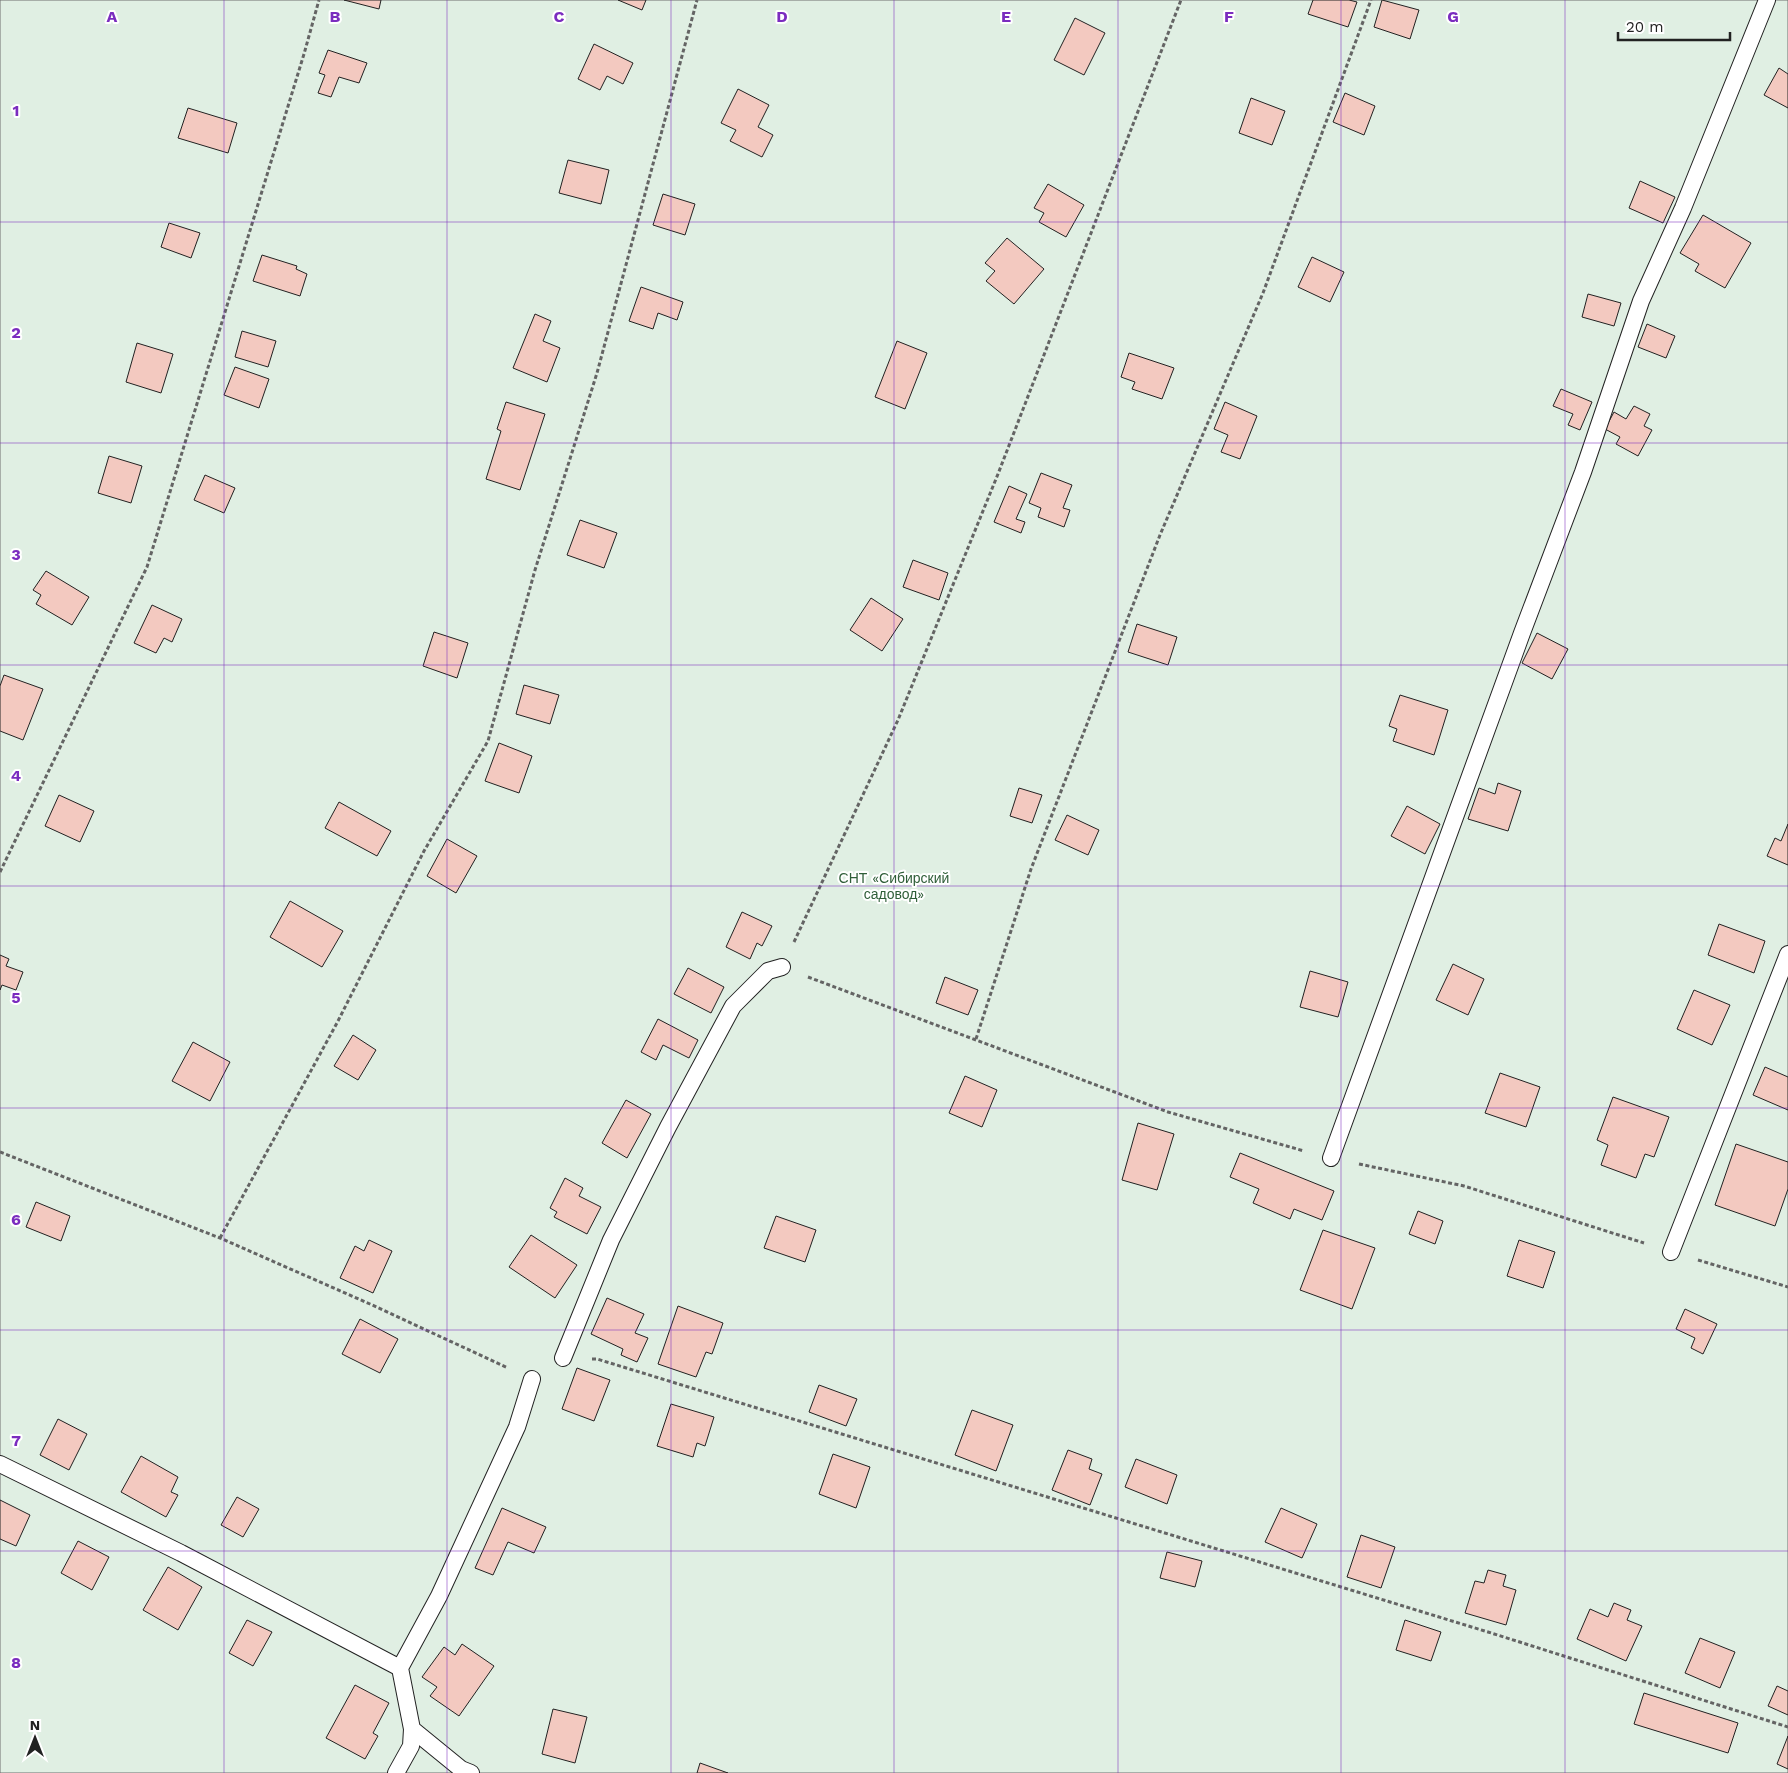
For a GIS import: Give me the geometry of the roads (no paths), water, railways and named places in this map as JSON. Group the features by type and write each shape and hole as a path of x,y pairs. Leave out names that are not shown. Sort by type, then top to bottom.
{"lane":[{"path":"1331,1158 1522,633 1583,472 1641,301 1683,208 1767,0"},
{"path":"1671,1252 1788,954"},
{"path":"564,1358 611,1240 668,1126 733,1006 768,971 782,967"},
{"path":"396,1773 411,1746 412,1729 400,1668 439,1596 517,1427 532,1379"},
{"path":"0,1464 181,1554 400,1668"},
{"path":"412,1729 461,1770 471,1773"}],"park label":[{"name":"СНТ «Сибирский садовод»","path":"894,886"}]}
